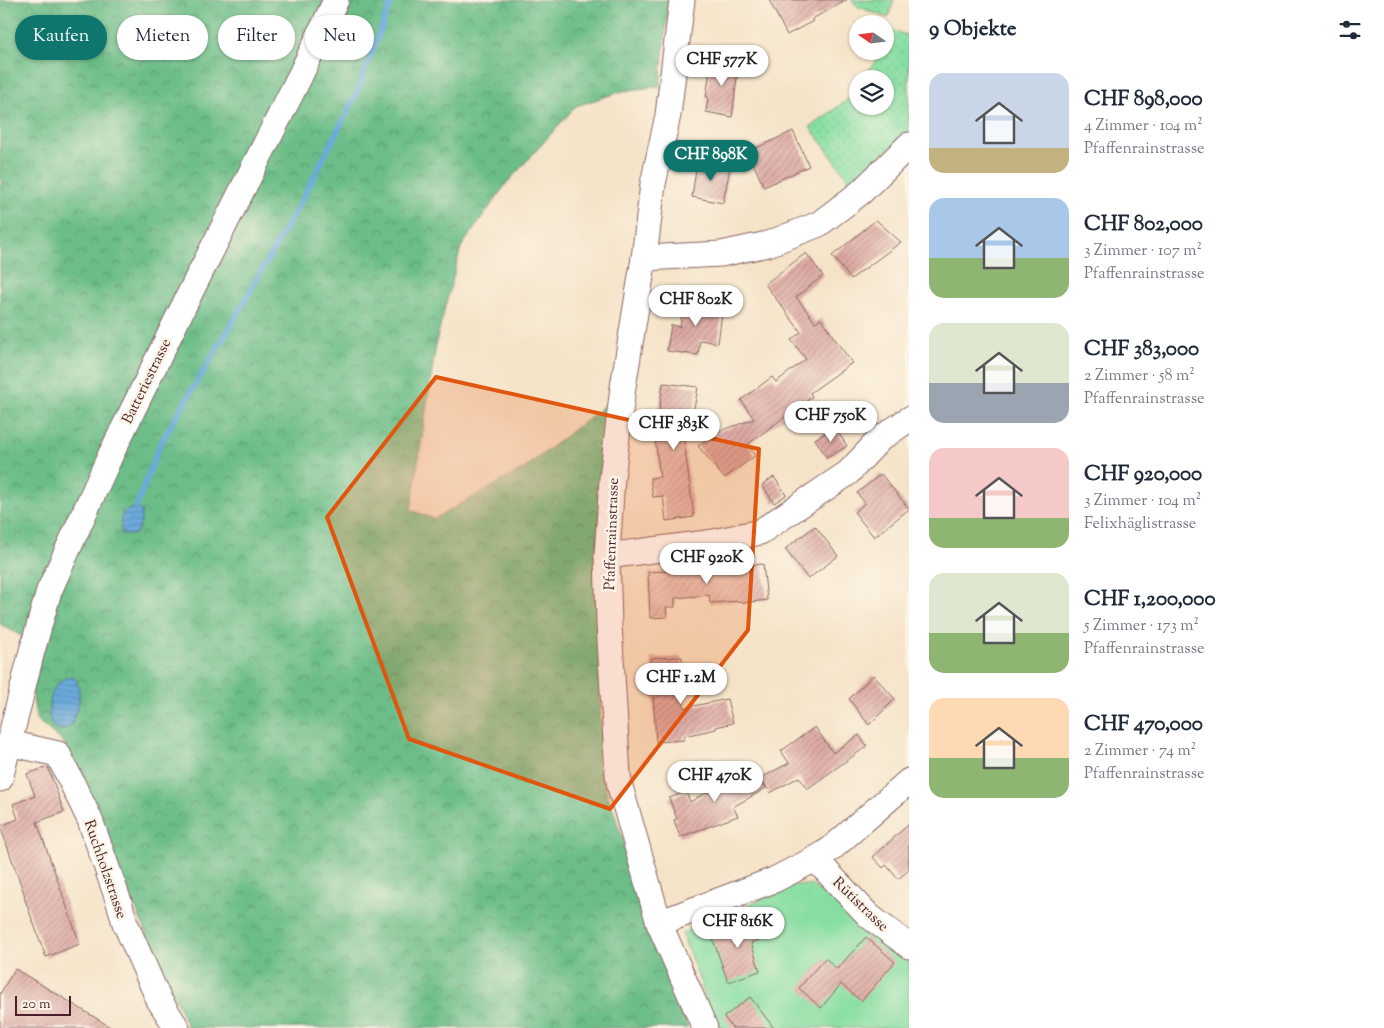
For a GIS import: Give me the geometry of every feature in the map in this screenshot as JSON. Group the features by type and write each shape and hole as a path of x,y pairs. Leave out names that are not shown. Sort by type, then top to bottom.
{"street":[{"name":"Batteriestrasse","path":"0,779 49,591 111,454 336,0"},
{"name":"Pfaffenrainstrasse","path":"682,0 668,115 653,184 616,445 607,556 609,624 620,787 659,923 705,1028"},
{"path":"644,258 721,254 768,244 819,224 860,192 909,145"},
{"path":"607,556 714,542 760,532 848,472 880,440 909,419"},
{"name":"Ruchholzstrasse","path":"9,743 58,754 90,820 129,932 159,1000 177,1028"},
{"path":"659,923 774,880 816,859 831,849 909,780"},
{"name":"Rütistrasse","path":"816,859 869,916 909,946"}],"highlighted area":[{"path":"436,377 759,449 748,630 610,809 409,739 327,517"}],"green space":[{"path":"0,0 669,0 660,86 623,91 576,106 506,184 461,247 437,338 411,510 434,519 525,468 610,401 597,559 602,778 688,1028 188,1028 63,742 36,719 25,638 0,624 0,187 2,180 0,179"},
{"path":"851,0 894,0 889,15 880,15 859,7"},
{"path":"894,31 909,36 909,134 849,180 810,127 849,97 849,115 894,115 894,70 869,70 876,60 894,60"},
{"path":"795,885 812,885 873,931 909,951 909,1028 717,1028 682,933"}],"water":[{"path":"136,507 141,511 140,526 135,534 126,535 121,530 123,513"},
{"path":"73,676 79,687 76,712 72,724 65,729 57,730 51,723 49,716 52,695 59,682"}],"building":[{"path":"769,0 847,0 787,35"},
{"path":"712,57 739,61 732,117 706,112 708,97 706,97"},
{"path":"793,131 809,166 764,187 748,152"},
{"path":"697,162 730,168 723,203 692,197"},
{"path":"876,220 901,242 851,279 832,256"},
{"path":"806,253 823,276 796,297 815,322 821,319 852,363 810,393 812,397 748,444 755,456 724,478 698,446 714,433 754,419 741,400 772,377 776,382 806,359 791,340 801,332 765,284"},
{"path":"684,299 723,305 718,343 700,340 698,355 667,351 671,325 680,327"},
{"path":"663,383 698,387 689,435 682,427 694,517 666,521 663,496 653,497 650,478 660,477 655,439"},
{"path":"835,427 847,446 827,458 815,439"},
{"path":"881,474 909,509 874,537 854,512 865,503 857,493"},
{"path":"774,477 786,495 774,503 762,485"},
{"path":"815,526 838,556 808,579 785,549"},
{"path":"751,560 751,565 763,564 767,600 743,603 742,601 710,603 709,595 675,598 675,607 666,607 667,617 650,618 648,572 687,570 687,565"},
{"path":"682,657 684,708 727,699 733,723 684,736 684,740 656,742 651,658"},
{"path":"873,675 895,699 869,725 849,699"},
{"path":"815,727 833,753 859,735 867,746 807,789 799,777 770,793 761,778 789,763 781,751"},
{"path":"754,766 766,788 733,807 738,816 680,837 674,820 677,819 669,798 686,792 690,802"},
{"path":"48,767 64,812 37,822 80,944 46,957 0,826 18,819 13,804 35,796 27,774"},
{"path":"909,824 909,870 898,879 886,865 883,868 873,857"},
{"path":"755,918 762,939 751,943 760,971 728,982 711,934"},
{"path":"866,937 895,962 861,1001 841,984 821,1008 799,988 825,958 837,969"},
{"path":"15,969 112,1028 0,1028 0,994"},
{"path":"750,997 774,1028 732,1028 724,1017"}],"waterway":[{"path":"136,507 160,444 232,323 306,192 355,97 392,0"}]}
